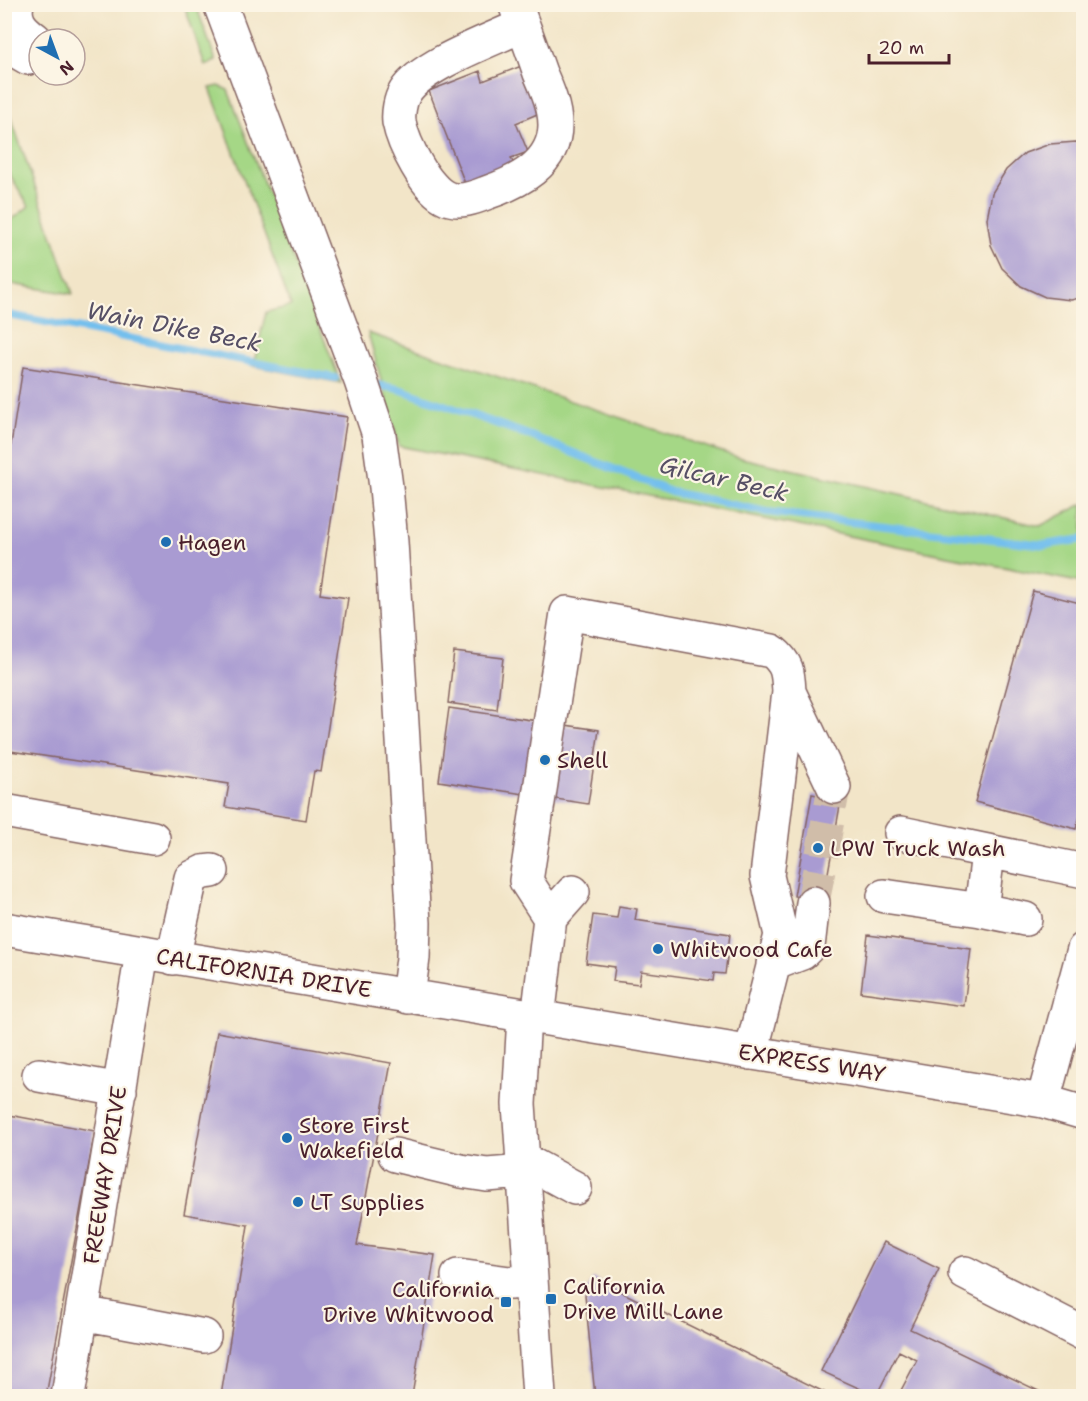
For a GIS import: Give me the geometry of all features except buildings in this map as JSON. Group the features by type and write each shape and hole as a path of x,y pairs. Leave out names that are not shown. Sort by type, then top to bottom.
{"street":[{"path":"17,4 15,10 17,20 24,30 22,49"},
{"path":"220,4 361,381 378,435 391,542 414,923 413,958 408,997"},
{"path":"519,15 554,112 553,140 548,153 527,175 512,184 477,197 460,200 446,198 433,188 412,156 399,122 400,106 405,91 416,79 519,15"},
{"path":"550,918 526,881 567,613 772,651 783,660 788,674 789,692 767,876 781,935 751,1053"},
{"path":"789,692 834,787"},
{"path":"4,811 153,838"},
{"path":"901,833 1083,871"},
{"path":"981,910 988,853"},
{"name":"FREEWAY DRIVE","path":"68,1396 120,1089 158,955 191,878 203,872 212,871"},
{"path":"539,1396 519,1104 531,1017 550,918 573,892"},
{"path":"884,896 1026,919"},
{"path":"773,964 802,953 808,947 813,903"},
{"name":"CALIFORNIA DRIVE","path":"4,929 531,1017"},
{"path":"1043,1101 1083,949"},
{"name":"EXPRESS WAY","path":"531,1017 1043,1101 1083,1113"},
{"path":"39,1075 120,1089"},
{"path":"395,1155 487,1175 523,1166 575,1188"},
{"path":"965,1273 1083,1334"},
{"path":"458,1276 510,1283 531,1281"},
{"path":"82,1313 204,1336"}],"green space":[{"path":"184,5 196,5 216,61 205,65"},
{"path":"219,86 228,90 341,383 253,366 266,312 291,306 210,88"},
{"path":"5,101 73,294 5,283 5,225 29,206 5,167"},
{"path":"368,333 737,457 1040,526 1083,504 1083,583 399,446"}],"waterway":[{"name":"Wain Dike Beck","path":"4,314 335,378"},
{"name":"Gilcar Beck","path":"371,384 399,389 531,436 671,492 767,512 1044,545 1084,539"}],"tunnel":[{"path":"813,903 834,787"}],"place":[{"name":"Hagen","path":"166,542"},
{"name":"Shell","path":"545,760"},
{"name":"LPW Truck Wash","path":"818,848"},
{"name":"Whitwood Cafe","path":"658,949"},
{"name":"Store First Wakefield","path":"287,1138"},
{"name":"LT Supplies","path":"298,1202"},
{"name":"California Drive Mill Lane","path":"551,1299"},
{"name":"California Drive Whitwood","path":"506,1302"}]}
